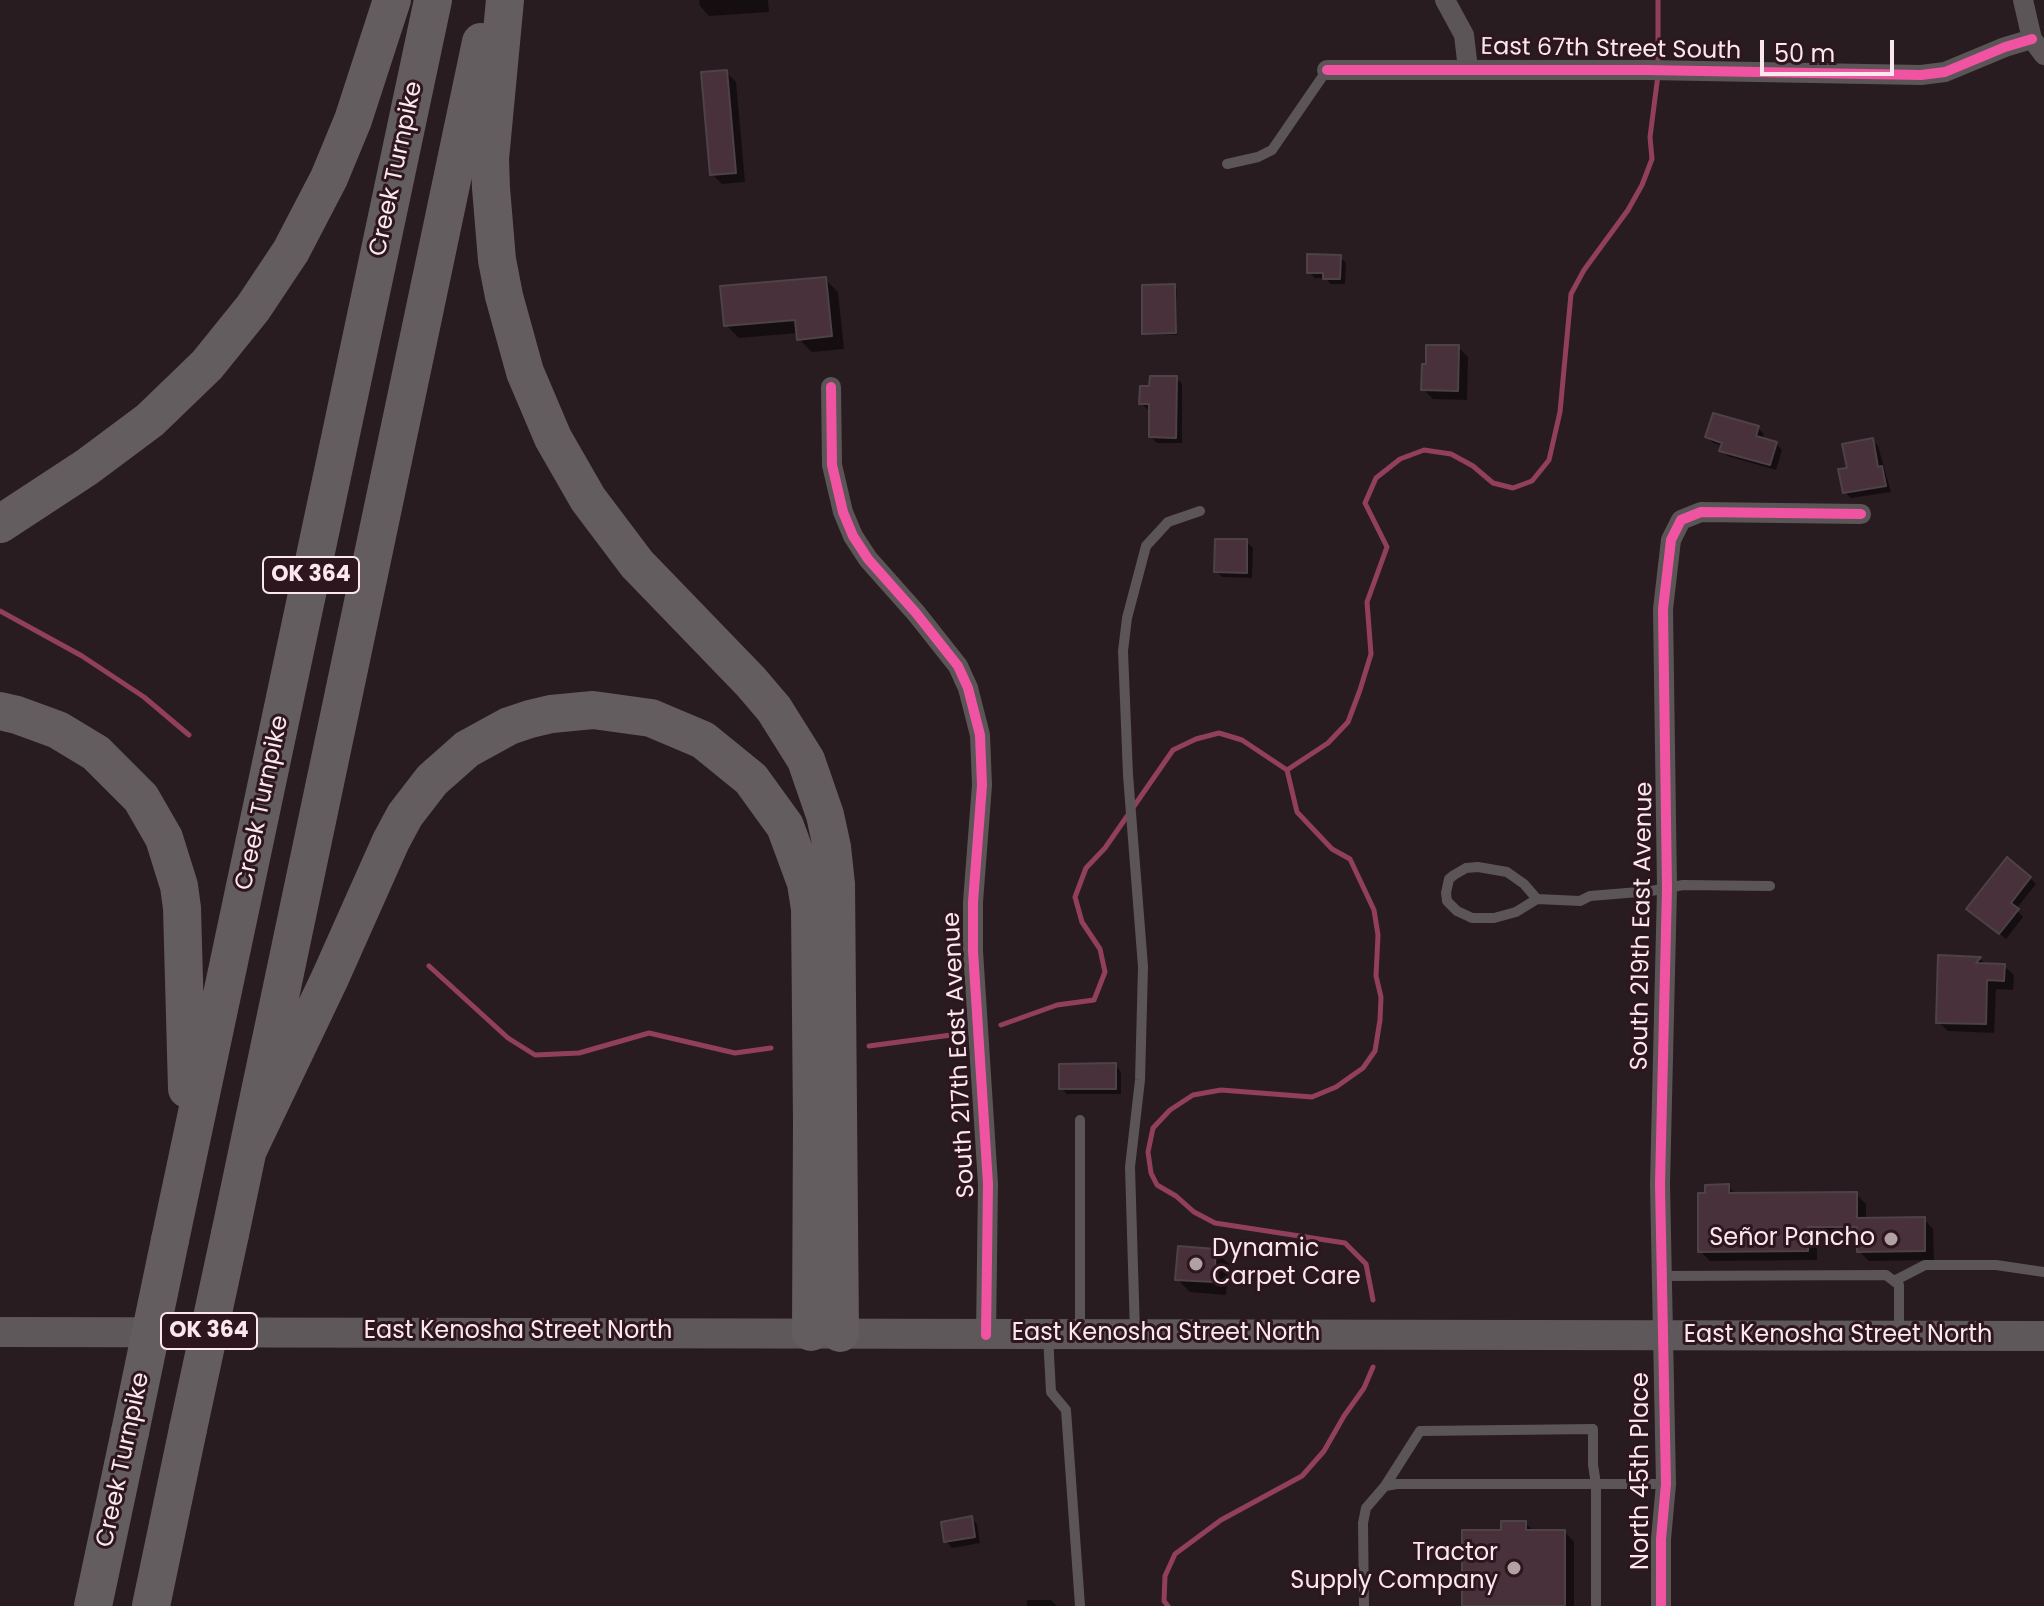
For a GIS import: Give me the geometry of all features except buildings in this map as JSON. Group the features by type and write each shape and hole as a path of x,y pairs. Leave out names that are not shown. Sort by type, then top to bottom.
{"highway":[{"path":"0,524 87,467 150,420 207,365 253,308 291,251 329,178 353,120 392,0"},
{"name":"Creek Turnpike","path":"93,1606 433,0"},
{"name":"OK 364","path":"151,1606 489,0"},
{"path":"505,0 490,159 491,188 497,260 525,372 553,438 588,499 637,564 774,709 806,760 825,815 836,884 825,1332"},
{"path":"248,1150 405,815 432,780 467,749 509,726 530,719 593,710 651,718 703,740 751,779 776,810 801,863 810,909 812,1196 825,1332"},
{"path":"0,711 58,730 96,753 141,798 164,838 179,886 182,908 189,1150"}],"main road":[{"name":"East Kenosha Street North","path":"0,1332 2044,1336"}],"street":[{"path":"1445,0 1464,35 1468,69"},
{"path":"2023,0 2038,47"},
{"name":"East 67th Street South","path":"1327,70 1674,70 1921,75 1945,72 2005,47 2038,47"},
{"name":"South 217th East Avenue","path":"831,387 832,465 843,512 853,536 868,559 958,666 978,723 982,785 973,902 973,951 987,1153 986,1335"},
{"name":"South 219th East Avenue","path":"1663,1336 1660,1184 1667,888 1663,609 1671,540 1681,520 1701,512 1861,514"},
{"name":"North 45th Place","path":"1661,1606 1661,1539 1666,1484 1663,1336"}],"lane":[{"path":"1227,164 1258,157 1272,150 1327,70"},
{"path":"1135,1334 1130,1167 1140,1080 1143,967 1128,775 1123,651 1127,618 1146,546 1168,522 1200,511"},
{"path":"1537,899 1524,884 1507,872 1492,867 1466,868 1449,879 1446,893 1447,901 1457,911 1472,918 1494,918 1516,912 1537,899 1580,901 1590,896 1683,885 1770,886"},
{"path":"1080,1120 1080,1334"},
{"path":"1894,1281 1925,1265 1996,1265 2044,1272"},
{"path":"1663,1276 1886,1275 1899,1285 1899,1335"},
{"path":"1048,1334 1051,1392 1066,1410 1080,1606"},
{"path":"1364,1606 1363,1523 1366,1508 1385,1486 1420,1431 1593,1429 1596,1606"},
{"path":"1385,1486 1666,1484"}],"waterway":[{"path":"1658,0 1658,65"},
{"path":"1287,770 1328,743 1348,722 1371,654 1367,602 1387,547 1365,503 1376,478 1400,459 1424,450 1451,454 1473,466 1493,483 1513,488 1532,481 1549,460 1560,412 1571,294 1642,185 1652,159 1650,137 1658,75"},
{"path":"0,611 82,656 144,697 189,735"},
{"path":"1001,1025 1057,1005 1094,1000 1105,972 1100,949 1082,922 1075,897 1086,868 1105,848 1173,750 1219,733 1242,740 1287,770 1297,812 1332,849 1350,859 1374,910 1378,935 1376,976 1381,997 1375,1051 1363,1068 1336,1087 1312,1097 1221,1090 1193,1095 1170,1110 1153,1128 1148,1152 1151,1173 1157,1185 1215,1223 1345,1243 1366,1264 1373,1300"},
{"path":"429,966 508,1038 535,1055 579,1053 649,1033 735,1053 771,1048"},
{"path":"869,1046 951,1035"},
{"path":"1168,1606 1164,1601 1165,1576 1175,1554 1221,1520 1302,1476 1324,1451 1364,1388 1373,1367"}],"cycle path":[{"path":"1327,70 1648,70 1921,75 1945,72 2032,39"},
{"path":"831,387 832,465 843,512 853,536 868,559 958,666 968,688 980,735 982,785 973,902 973,951 988,1184 986,1335"},
{"path":"1661,1606 1661,1539 1666,1484 1660,1184 1667,888 1663,609 1671,540 1681,520 1701,512 1861,514"}],"place":[{"name":"Señor Pancho","path":"1891,1239"},
{"name":"Dynamic Carpet Care","path":"1196,1264"},
{"name":"Tractor Supply Company","path":"1514,1568"}]}
